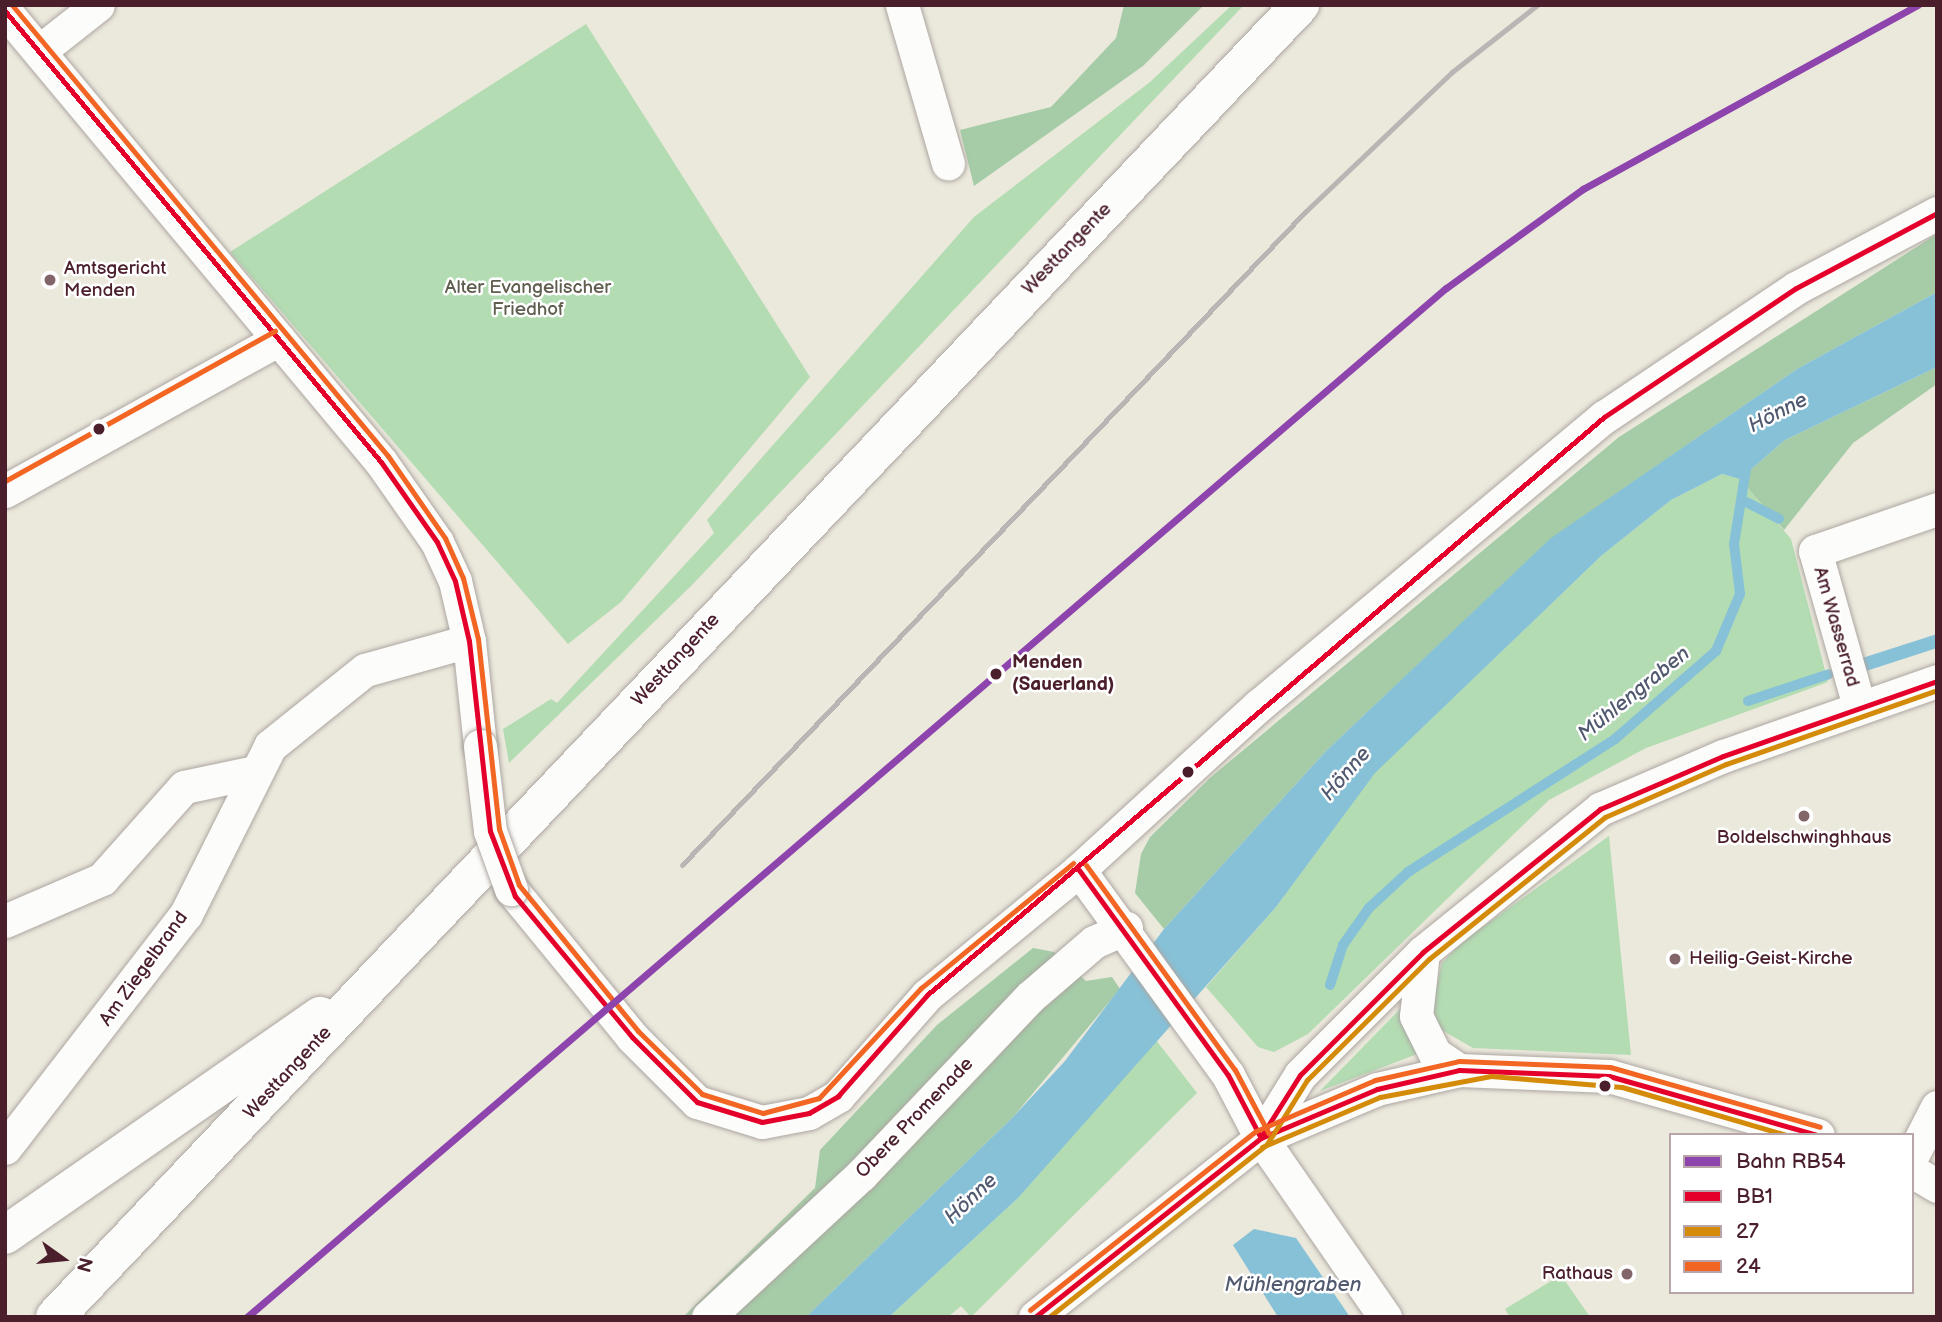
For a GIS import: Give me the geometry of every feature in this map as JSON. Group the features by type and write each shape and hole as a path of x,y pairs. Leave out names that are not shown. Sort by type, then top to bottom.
{"main road":[{"name":"Westtangente","path":"55,1317 1300,5"},
{"path":"5,1234 377,978"}],"street":[{"path":"42,50 98,5"},
{"path":"902,5 948,163"},
{"path":"5,11 42,50 279,339 437,542 455,581 469,641 490,831 511,888 632,1037 697,1102 717,1112 762,1122 810,1113 838,1096 927,995 1079,870 1258,706 1604,417 1796,288 1937,214"},
{"path":"5,491 279,339"},
{"name":"Am Wasserrad","path":"1859,706 1815,551 1937,509"},
{"name":"Am Ziegelbrand","path":"5,1149 164,946 255,772 296,719 365,670 469,641"},
{"path":"1261,1138 1300,1075 1423,952 1600,809 1859,706 1937,681"},
{"path":"5,921 102,879 184,787 255,772"},
{"path":"1079,870 1129,933 1228,1075 1261,1138 1385,1317"},
{"name":"Obere Promenade","path":"708,1317 861,1175 1030,997 1094,942 1129,933"},
{"path":"1423,952 1416,1016 1430,1046 1459,1070"},
{"path":"1035,1317 1261,1138 1377,1089 1459,1070 1609,1076 1811,1133"},
{"path":"1914,1152 1937,1107"},
{"path":"1914,1172 1937,1186"}],"green space":[{"path":"1124,5 1204,5 1143,66 974,186 960,130 1051,107 1116,38"},
{"path":"1232,5 1244,5 692,585 509,763 503,729 551,699 557,703 714,533 707,520 974,217 1150,82"},
{"name":"Alter Evangelischer Friedhof","path":"586,24 810,377 621,602 568,644 230,252"},
{"path":"1937,234 1937,292 1797,369 1552,538 1326,751 1164,929 1135,893 1141,854 1150,837 1211,777 1619,437"},
{"path":"1937,367 1937,384 1853,443 1784,530 1740,479 1785,440"},
{"path":"1722,474 1740,479 1791,539 1828,682 1646,748 1549,800 1308,1034 1274,1052 1258,1047 1206,987 1276,907 1374,773 1601,556 1671,500"},
{"path":"1609,836 1631,1055 1473,1048 1440,1029 1432,1005 1442,963 1462,942"},
{"path":"1033,948 1054,952 1086,981 1112,977 1120,989 1013,1117 806,1317 683,1317 815,1188 820,1150 937,1025"},
{"path":"1404,1005 1420,1053 1320,1091"},
{"path":"1156,1040 1197,1093 971,1317 961,1306 948,1317 889,1317 1018,1198"},
{"path":"1561,1275 1590,1317 1510,1317 1505,1309"}],"water":[{"name":"Hönne","path":"1937,292 1937,367 1785,440 1740,479 1722,474 1671,500 1601,556 1375,773 1276,907 1018,1198 889,1317 806,1317 1013,1117 1065,1061 1164,929 1326,751 1551,538 1797,369"},
{"path":"1937,634 1937,648 1857,674 1853,661"},
{"name":"Mühlengraben","path":"1254,1229 1296,1238 1350,1317 1278,1317 1233,1245"}],"waterway":[{"name":"Mühlengraben","path":"1330,985 1343,945 1369,908 1408,872 1615,739 1716,651 1740,594 1734,544 1746,469"},
{"path":"1746,502 1779,519"},
{"path":"1748,701 1829,674"}],"railway":[{"path":"682,865 1305,212 1452,72 1537,5"},
{"path":"245,1317 265,1300"}],"rail line":[{"name":"RB54","path":"247,1317 1446,288 1583,189 1918,5"}],"transit line":[{"name":"24","path":"12,5 388,456 445,538 463,578 478,639 499,829 519,885 638,1031 702,1094 763,1113 819,1098 921,988 1073,863"},
{"name":"BB1","path":"5,11 381,462 437,542 455,581 469,641 490,831 515,896 632,1037 697,1102 762,1122 809,1113 838,1096 927,995 1604,417 1796,288 1937,213"},
{"name":"24","path":"5,481 275,331"},
{"name":"BB1","path":"1262,1135 1300,1075 1423,952 1600,809 1723,756 1937,681"},
{"name":"27","path":"1049,1317 1267,1144 1307,1080 1429,959 1605,817 1726,764 1937,690"},
{"name":"24","path":"1086,865 1235,1070 1269,1134"},
{"name":"BB1","path":"1079,870 1228,1075 1261,1138"},
{"name":"24","path":"1030,1310 1256,1131 1375,1080 1459,1061 1610,1067 1820,1127"},
{"name":"BB1","path":"1035,1317 1261,1138 1377,1089 1459,1070 1609,1076 1810,1133"},
{"name":"27","path":"1262,1147 1380,1097 1491,1076 1622,1087 1779,1133"}],"place":[{"name":"Amtsgericht Menden","path":"50,280"},
{"name":"Menden (Sauerland)","path":"996,674"},
{"name":"Boldelschwinghhaus","path":"1804,816"},
{"name":"Heilig-Geist-Kirche","path":"1675,959"},
{"name":"Rathaus","path":"1627,1274"}]}
